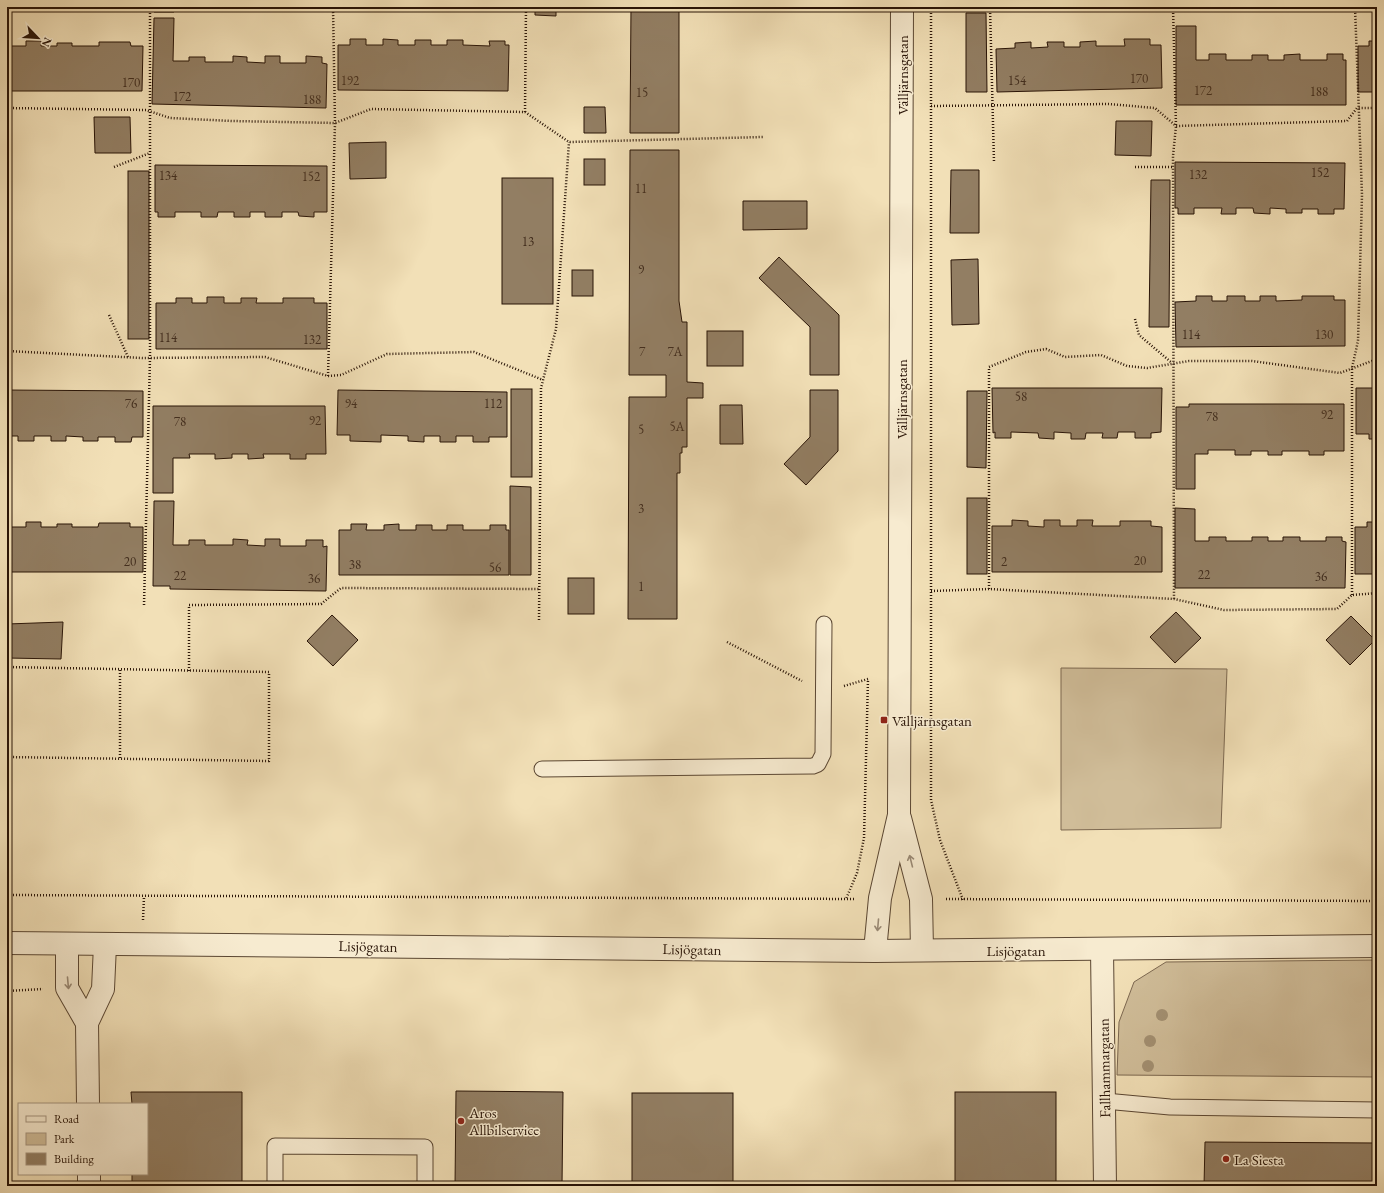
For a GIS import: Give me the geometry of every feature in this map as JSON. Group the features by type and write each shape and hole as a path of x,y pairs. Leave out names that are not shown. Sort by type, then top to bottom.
{"street":[{"name":"Välljärnsgatan","path":"875,951 880,898 899,815 902,7"},
{"name":"Välljärnsgatan","path":"899,815 921,899 922,950"},
{"name":"Lisjögatan","path":"7,943 67,945 875,951 1377,946"},
{"path":"67,945 67,988 87,1023"},
{"path":"88,1103 87,1023 103,989 105,945"},
{"name":"Fallhammargatan","path":"1102,949 1105,1186"},
{"path":"89,1175 89,1186"}],"lane":[{"path":"542,768 813,766 818,764 821,761 823,754 824,624"},
{"path":"1105,1101 1170,1107 1377,1110"},
{"path":"275,1186 275,1146 426,1146 425,1186"}],"path":[{"path":"144,605 150,358 150,7"},
{"path":"328,376 335,122 333,7"},
{"path":"525,112 526,7"},
{"path":"931,7 931,800 940,840 963,900"},
{"path":"990,7 991,104 994,162"},
{"path":"1173,7 1176,126 1173,166 1172,363 1174,600"},
{"path":"1352,595 1352,368 1358,341 1361,202 1355,7"},
{"path":"931,106 991,104 1108,104 1155,108 1176,126 1347,121 1357,108"},
{"path":"7,108 149,112 170,118 232,121 335,122 371,109 525,112 569,142 763,138"},
{"path":"1357,108 1377,108"},
{"path":"539,620 541,388 556,329 569,142"},
{"path":"114,167 150,153"},
{"path":"1134,167 1173,166"},
{"path":"109,315 128,357"},
{"path":"1135,319 1139,335 1172,363"},
{"path":"989,589 989,367 1026,352 1046,349 1065,357 1101,355 1127,366 1147,368 1189,361 1252,361 1340,373 1377,359"},
{"path":"7,351 150,358 265,357 328,376 341,375 387,354 474,352 544,380"},
{"path":"189,671 189,605 321,604 341,588 540,589"},
{"path":"931,591 989,589 1174,600 1224,610 1337,609 1352,595 1377,594"},
{"path":"7,667 269,672 269,761 7,757"},
{"path":"120,670 120,758"},
{"path":"7,895 880,898"},
{"path":"921,899 1377,901"},
{"path":"7,991 67,988"}],"green space":[{"path":"1061,668 1227,669 1221,828 1061,830"},
{"path":"1377,960 1377,1077 1117,1075 1119,1022 1134,982 1166,962"}],"building":[{"path":"153,7 174,7 174,12 154,12"},
{"path":"535,7 556,7 556,16 535,15"},
{"path":"631,7 679,7 679,133 630,133"},
{"path":"966,13 986,13 987,92 966,92"},
{"path":"154,18 174,18 173,61 189,61 189,57 205,57 205,62 233,62 233,56 247,57 247,62 265,63 265,56 280,56 280,63 306,63 306,56 322,57 322,63 327,64 326,108 152,104"},
{"path":"1176,26 1196,26 1196,60 1209,60 1209,54 1226,54 1226,60 1252,60 1252,55 1268,55 1268,60 1284,60 1284,55 1300,54 1300,60 1327,60 1327,54 1343,54 1343,60 1346,60 1346,105 1176,105"},
{"path":"350,39 366,39 366,45 383,45 383,39 398,40 398,45 415,45 415,40 431,40 431,45 447,45 447,40 463,40 463,45 490,46 489,41 505,41 505,45 509,45 508,91 338,90 338,45 350,45"},
{"path":"1124,39 1150,39 1150,45 1161,45 1162,88 997,92 996,49 1015,48 1015,43 1031,42 1031,48 1048,47 1047,42 1064,42 1064,47 1080,47 1080,42 1096,41 1096,46 1125,46"},
{"path":"10,40 10,46 26,46 26,41 41,41 41,46 57,46 57,43 72,43 72,46 99,46 99,42 130,42 131,46 143,46 142,91 7,91 7,41"},
{"path":"1369,41 1377,41 1377,92 1358,92 1358,46 1369,46"},
{"path":"584,107 605,107 606,133 584,133"},
{"path":"94,117 130,117 131,153 95,153"},
{"path":"1116,121 1152,121 1151,156 1115,155"},
{"path":"386,142 386,178 350,179 349,143"},
{"path":"630,150 679,150 679,301 682,322 687,322 687,382 703,383 703,398 687,398 687,447 682,447 682,453 680,453 680,473 677,473 677,619 628,619 629,397 666,397 666,375 629,375"},
{"path":"584,159 605,159 605,185 584,185"},
{"path":"1175,162 1345,163 1344,209 1334,209 1334,214 1318,214 1318,209 1302,209 1302,213 1286,213 1286,209 1270,208 1270,214 1254,213 1253,208 1236,208 1236,214 1221,214 1222,208 1194,208 1194,214 1178,214 1178,208 1175,208"},
{"path":"155,165 327,166 327,212 314,212 314,217 299,216 298,212 282,212 282,217 265,217 265,212 250,212 250,217 234,217 234,212 218,212 217,217 201,217 201,212 175,212 175,217 158,217 158,212 155,212"},
{"path":"951,170 979,170 979,233 950,233"},
{"path":"128,171 149,171 149,339 128,339"},
{"path":"502,178 553,178 553,304 502,304"},
{"path":"1151,180 1170,180 1169,327 1149,327"},
{"path":"743,201 807,201 807,229 743,230"},
{"path":"779,257 839,315 839,375 810,375 810,327 759,278"},
{"path":"978,259 979,324 952,325 951,260"},
{"path":"572,270 593,270 593,296 572,296"},
{"path":"1196,296 1212,296 1212,301 1227,301 1227,296 1245,296 1245,301 1260,301 1260,296 1276,296 1276,301 1302,300 1302,296 1334,296 1334,300 1345,300 1345,346 1176,347 1175,302 1196,301"},
{"path":"207,297 224,297 224,303 241,303 241,298 257,298 256,303 283,303 283,298 314,298 314,303 327,303 327,349 156,349 156,303 176,303 176,298 192,298 192,303 207,303"},
{"path":"707,331 743,331 743,366 707,366"},
{"path":"992,388 1162,388 1161,432 1151,433 1151,438 1135,438 1135,432 1118,432 1117,438 1102,438 1103,433 1086,433 1085,439 1071,439 1071,433 1054,432 1054,439 1039,438 1038,433 1011,432 1011,438 995,438 995,432 993,433"},
{"path":"1356,388 1377,388 1377,439 1369,439 1369,434 1356,434"},
{"path":"511,389 532,389 532,477 511,477"},
{"path":"7,390 143,391 143,437 132,437 131,442 115,442 115,437 98,437 98,441 83,441 83,437 66,436 66,441 51,441 51,436 34,436 34,441 18,441 18,436 7,436"},
{"path":"338,390 507,392 507,437 489,437 489,442 473,442 473,436 456,436 456,442 440,442 440,436 424,436 424,442 408,441 408,436 381,435 381,442 350,441 350,435 337,435"},
{"path":"810,390 838,390 838,451 806,485 784,464 810,437"},
{"path":"967,391 987,391 986,468 967,467"},
{"path":"1189,404 1344,404 1344,451 1324,451 1324,455 1309,455 1309,451 1282,451 1282,455 1268,455 1268,451 1251,451 1251,455 1235,455 1235,450 1208,450 1208,454 1195,454 1195,489 1176,489 1176,407 1189,407"},
{"path":"720,405 742,405 743,444 720,444"},
{"path":"153,406 325,406 326,454 306,454 306,459 290,459 290,454 263,454 264,458 248,459 248,454 232,454 232,458 215,459 215,454 189,454 190,458 173,458 173,493 153,493"},
{"path":"510,486 531,487 531,575 510,575"},
{"path":"967,498 987,498 987,574 967,574"},
{"path":"154,501 174,501 173,545 189,545 189,540 205,540 205,545 233,545 233,539 248,540 247,545 265,546 265,539 280,539 280,546 306,546 306,540 323,540 323,547 327,546 326,591 170,589 170,586 153,586"},
{"path":"1175,508 1195,509 1195,541 1209,541 1209,537 1226,537 1226,541 1252,541 1252,537 1268,537 1268,541 1283,541 1283,537 1300,537 1300,541 1326,541 1326,537 1342,537 1342,541 1346,542 1345,588 1175,588"},
{"path":"1012,520 1028,521 1028,526 1044,527 1044,520 1060,520 1060,526 1077,526 1077,520 1093,520 1092,526 1120,526 1120,521 1151,521 1151,526 1162,527 1162,572 992,572 992,526 1012,526"},
{"path":"7,522 9,522 10,527 26,527 26,522 41,522 41,527 57,527 57,524 72,524 72,527 98,527 99,523 130,523 130,527 143,527 143,572 7,572"},
{"path":"1367,522 1377,522 1377,574 1355,574 1355,527 1367,527"},
{"path":"351,524 367,524 366,530 384,530 384,525 399,524 399,530 416,530 416,525 432,525 432,530 447,530 447,525 463,525 463,530 490,530 490,525 506,525 506,530 509,530 509,575 339,575 339,530 351,530"},
{"path":"568,578 594,578 594,614 568,614"},
{"path":"1176,612 1201,638 1175,663 1150,637"},
{"path":"332,615 358,640 333,666 307,641"},
{"path":"1351,616 1375,640 1350,665 1326,640"},
{"path":"63,622 61,659 7,658 7,624"},
{"path":"456,1091 563,1092 562,1186 455,1186"},
{"path":"131,1092 242,1092 242,1186 132,1186 132,1175 148,1175 148,1103 132,1103"},
{"path":"955,1092 1056,1092 1056,1186 955,1186"},
{"path":"632,1093 733,1093 733,1186 632,1186"},
{"path":"1205,1142 1377,1143 1377,1186 1204,1186"}],"place":[{"name":"Välljärnsgatan","path":"884,720"},
{"name":"Aros Allbilservice","path":"461,1121"},
{"name":"La Siesta","path":"1226,1159"}]}
